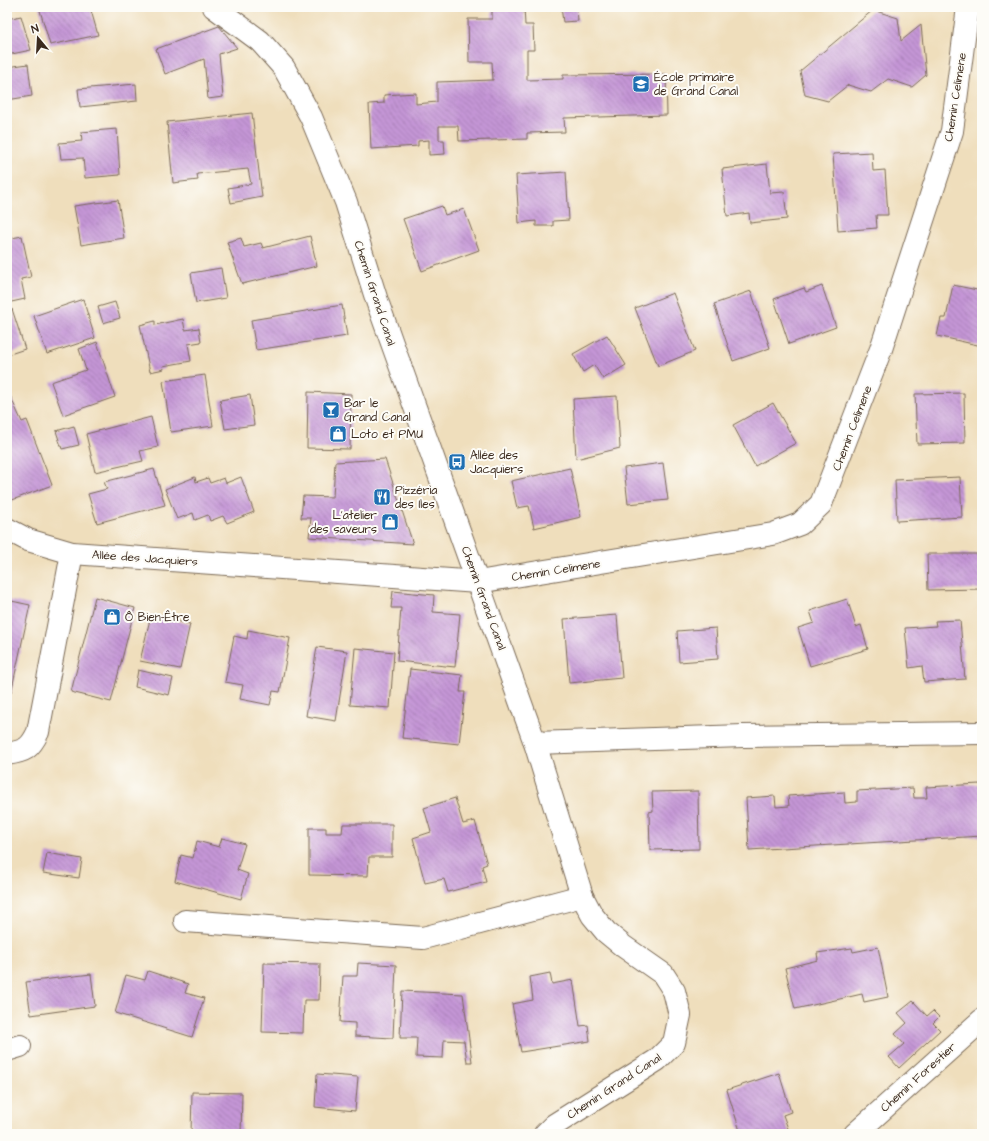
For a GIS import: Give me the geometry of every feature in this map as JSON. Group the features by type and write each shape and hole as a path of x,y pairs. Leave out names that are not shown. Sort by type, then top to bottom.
{"street":[{"name":"Chemin Grand Canal","path":"214,7 265,46 284,68 311,117 346,202 377,301 535,743 582,896 592,915 606,932 663,974 674,990 680,1015 674,1043 657,1060 554,1125 545,1134"},
{"name":"Chemin Celimene","path":"478,582 773,534 800,524 821,504 832,481 882,349 952,131 968,7"},
{"name":"Allée des Jacquiers","path":"7,529 28,540 72,553 478,582"},
{"path":"7,754 20,752 32,745 38,732 72,553"},
{"path":"535,743 743,736 982,733"},
{"path":"185,921 423,938 582,896"},
{"name":"Chemin Forestier","path":"855,1134 982,1020"}],"building":[{"path":"39,7 90,7 98,35 50,45"},
{"path":"492,7 524,7 525,25 533,25 534,50 527,50 527,80 563,79 563,75 666,74 667,115 564,118 565,132 527,133 527,139 459,141 458,126 439,126 439,140 444,140 445,154 429,155 429,140 418,141 418,146 371,149 369,104 384,103 384,95 416,93 416,104 437,102 437,82 493,80 492,62 469,62 468,19 492,19"},
{"path":"561,7 577,7 578,21 563,22"},
{"path":"873,10 898,18 901,41 921,25 926,75 912,87 888,79 871,92 848,85 828,101 805,95 800,71"},
{"path":"21,16 31,50 7,55 7,19"},
{"path":"219,26 237,48 219,54 223,97 208,99 204,59 165,74 156,49"},
{"path":"28,64 32,96 7,100 7,67"},
{"path":"136,84 137,101 80,107 78,89"},
{"path":"252,113 262,197 231,203 228,188 251,184 248,169 197,174 198,180 173,183 167,122"},
{"path":"117,129 120,175 85,178 83,158 61,159 59,143 82,141 81,132"},
{"path":"872,152 873,171 885,170 888,215 876,215 877,228 838,231 833,154"},
{"path":"767,164 770,193 784,192 787,219 750,223 749,213 727,216 722,169"},
{"path":"566,172 569,220 553,221 553,226 536,226 536,221 519,223 516,175"},
{"path":"118,200 124,238 81,245 74,206"},
{"path":"442,206 445,215 464,209 479,250 422,271 403,219"},
{"path":"22,236 31,277 21,279 25,299 7,303 7,239"},
{"path":"310,236 317,266 242,284 227,242 241,238 244,247 261,243 263,248"},
{"path":"221,268 226,298 196,303 191,273"},
{"path":"953,285 982,291 982,346 937,336 941,318 946,318"},
{"path":"822,286 836,327 789,344 774,299 804,288 806,292"},
{"path":"751,291 770,348 733,361 714,304"},
{"path":"673,293 695,351 658,366 635,308"},
{"path":"83,299 95,338 47,354 34,316"},
{"path":"115,302 120,318 103,323 98,307"},
{"path":"342,305 347,336 256,350 251,320"},
{"path":"12,309 25,349 7,355 7,310"},
{"path":"183,319 185,330 199,328 201,342 188,344 191,361 163,366 164,369 150,372 140,325 155,321 155,325"},
{"path":"607,335 626,365 603,379 594,365 583,372 573,354"},
{"path":"97,342 115,397 63,415 51,382 86,370 79,349"},
{"path":"205,375 213,426 171,432 163,381"},
{"path":"7,389 22,422 27,420 52,485 7,502"},
{"path":"308,392 351,394 350,449 307,448"},
{"path":"964,393 965,443 917,444 915,394"},
{"path":"250,395 254,425 225,429 220,400"},
{"path":"617,396 620,448 576,459 573,399"},
{"path":"773,403 796,443 755,466 733,425"},
{"path":"151,417 158,447 140,451 143,461 95,472 86,434"},
{"path":"74,426 79,445 62,449 56,431"},
{"path":"385,459 413,544 309,537 311,518 301,518 303,496 333,497 335,462"},
{"path":"663,463 668,500 628,504 624,468"},
{"path":"570,468 581,517 534,528 529,506 517,508 511,481"},
{"path":"154,469 165,505 97,523 88,494 107,489 104,482"},
{"path":"195,477 196,482 208,478 210,483 224,478 226,483 241,477 254,512 227,523 223,516 210,521 208,515 195,520 193,513 177,519 165,489"},
{"path":"960,477 962,517 897,521 895,480"},
{"path":"927,554 982,554 982,589 928,590"},
{"path":"393,591 434,595 433,612 460,614 455,667 397,661 401,608 391,608"},
{"path":"95,597 135,608 111,702 71,692"},
{"path":"847,599 856,627 861,625 868,649 810,666 798,628 814,623 810,611"},
{"path":"7,600 30,605 11,693 7,692"},
{"path":"151,615 190,624 180,669 140,661"},
{"path":"617,615 622,678 569,683 564,619"},
{"path":"960,620 965,679 924,682 922,666 909,668 905,628 936,626 935,621"},
{"path":"716,628 718,659 679,662 677,631"},
{"path":"248,630 290,638 280,692 273,691 270,705 240,699 243,685 225,682 234,636 247,639"},
{"path":"317,647 347,651 336,721 306,716"},
{"path":"355,648 394,652 390,708 350,705"},
{"path":"410,669 462,675 460,692 465,692 459,744 402,738"},
{"path":"138,670 173,678 169,695 135,687"},
{"path":"980,784 982,794 982,836 749,850 746,798 775,796 776,807 789,806 788,796 844,792 845,803 857,802 857,791 913,788 914,798 927,798 926,787"},
{"path":"698,791 699,849 650,850 649,812 653,811 652,792"},
{"path":"455,798 463,824 475,821 487,864 482,866 486,882 448,892 444,879 425,883 413,838 431,832 424,808"},
{"path":"343,824 392,824 392,857 369,857 368,876 309,875 309,828 326,828 326,833 342,833"},
{"path":"222,838 245,844 237,870 248,874 241,899 175,881 181,855 193,858 197,841 219,847"},
{"path":"47,853 82,859 79,878 43,873"},
{"path":"878,947 888,997 864,1002 862,994 795,1009 785,968 818,960 817,953 852,948 853,952"},
{"path":"264,963 320,964 319,1000 304,1000 303,1033 262,1032"},
{"path":"358,963 396,965 393,1038 355,1036 355,1023 340,1022 343,976 357,976"},
{"path":"148,971 188,984 185,993 204,998 192,1037 115,1013 126,975 145,980"},
{"path":"550,973 552,984 573,980 580,1026 588,1025 590,1041 521,1052 512,1004 533,1000 530,977"},
{"path":"91,974 95,1006 31,1015 26,982"},
{"path":"402,991 463,994 472,1062 467,1062 464,1041 444,1040 443,1058 416,1057 417,1038 400,1038"},
{"path":"913,1001 927,1016 933,1011 939,1017 933,1023 940,1030 899,1068 889,1057 904,1044 895,1034 907,1023 898,1013"},
{"path":"779,1073 791,1112 783,1115 790,1134 741,1134 727,1090"},
{"path":"317,1074 358,1077 355,1111 315,1107"},
{"path":"192,1092 242,1093 241,1134 191,1134"}],"place":[{"name":"École primaire de Grand Canal","path":"641,84"},
{"name":"Bar le Grand Canal","path":"331,410"},
{"name":"Loto et PMU","path":"338,434"},
{"name":"Allée des Jacquiers","path":"457,462"},
{"name":"Pizzéria des Iles","path":"382,497"},
{"name":"L'atelier des saveurs","path":"390,522"},
{"name":"Ô Bien-Être","path":"112,617"}]}
